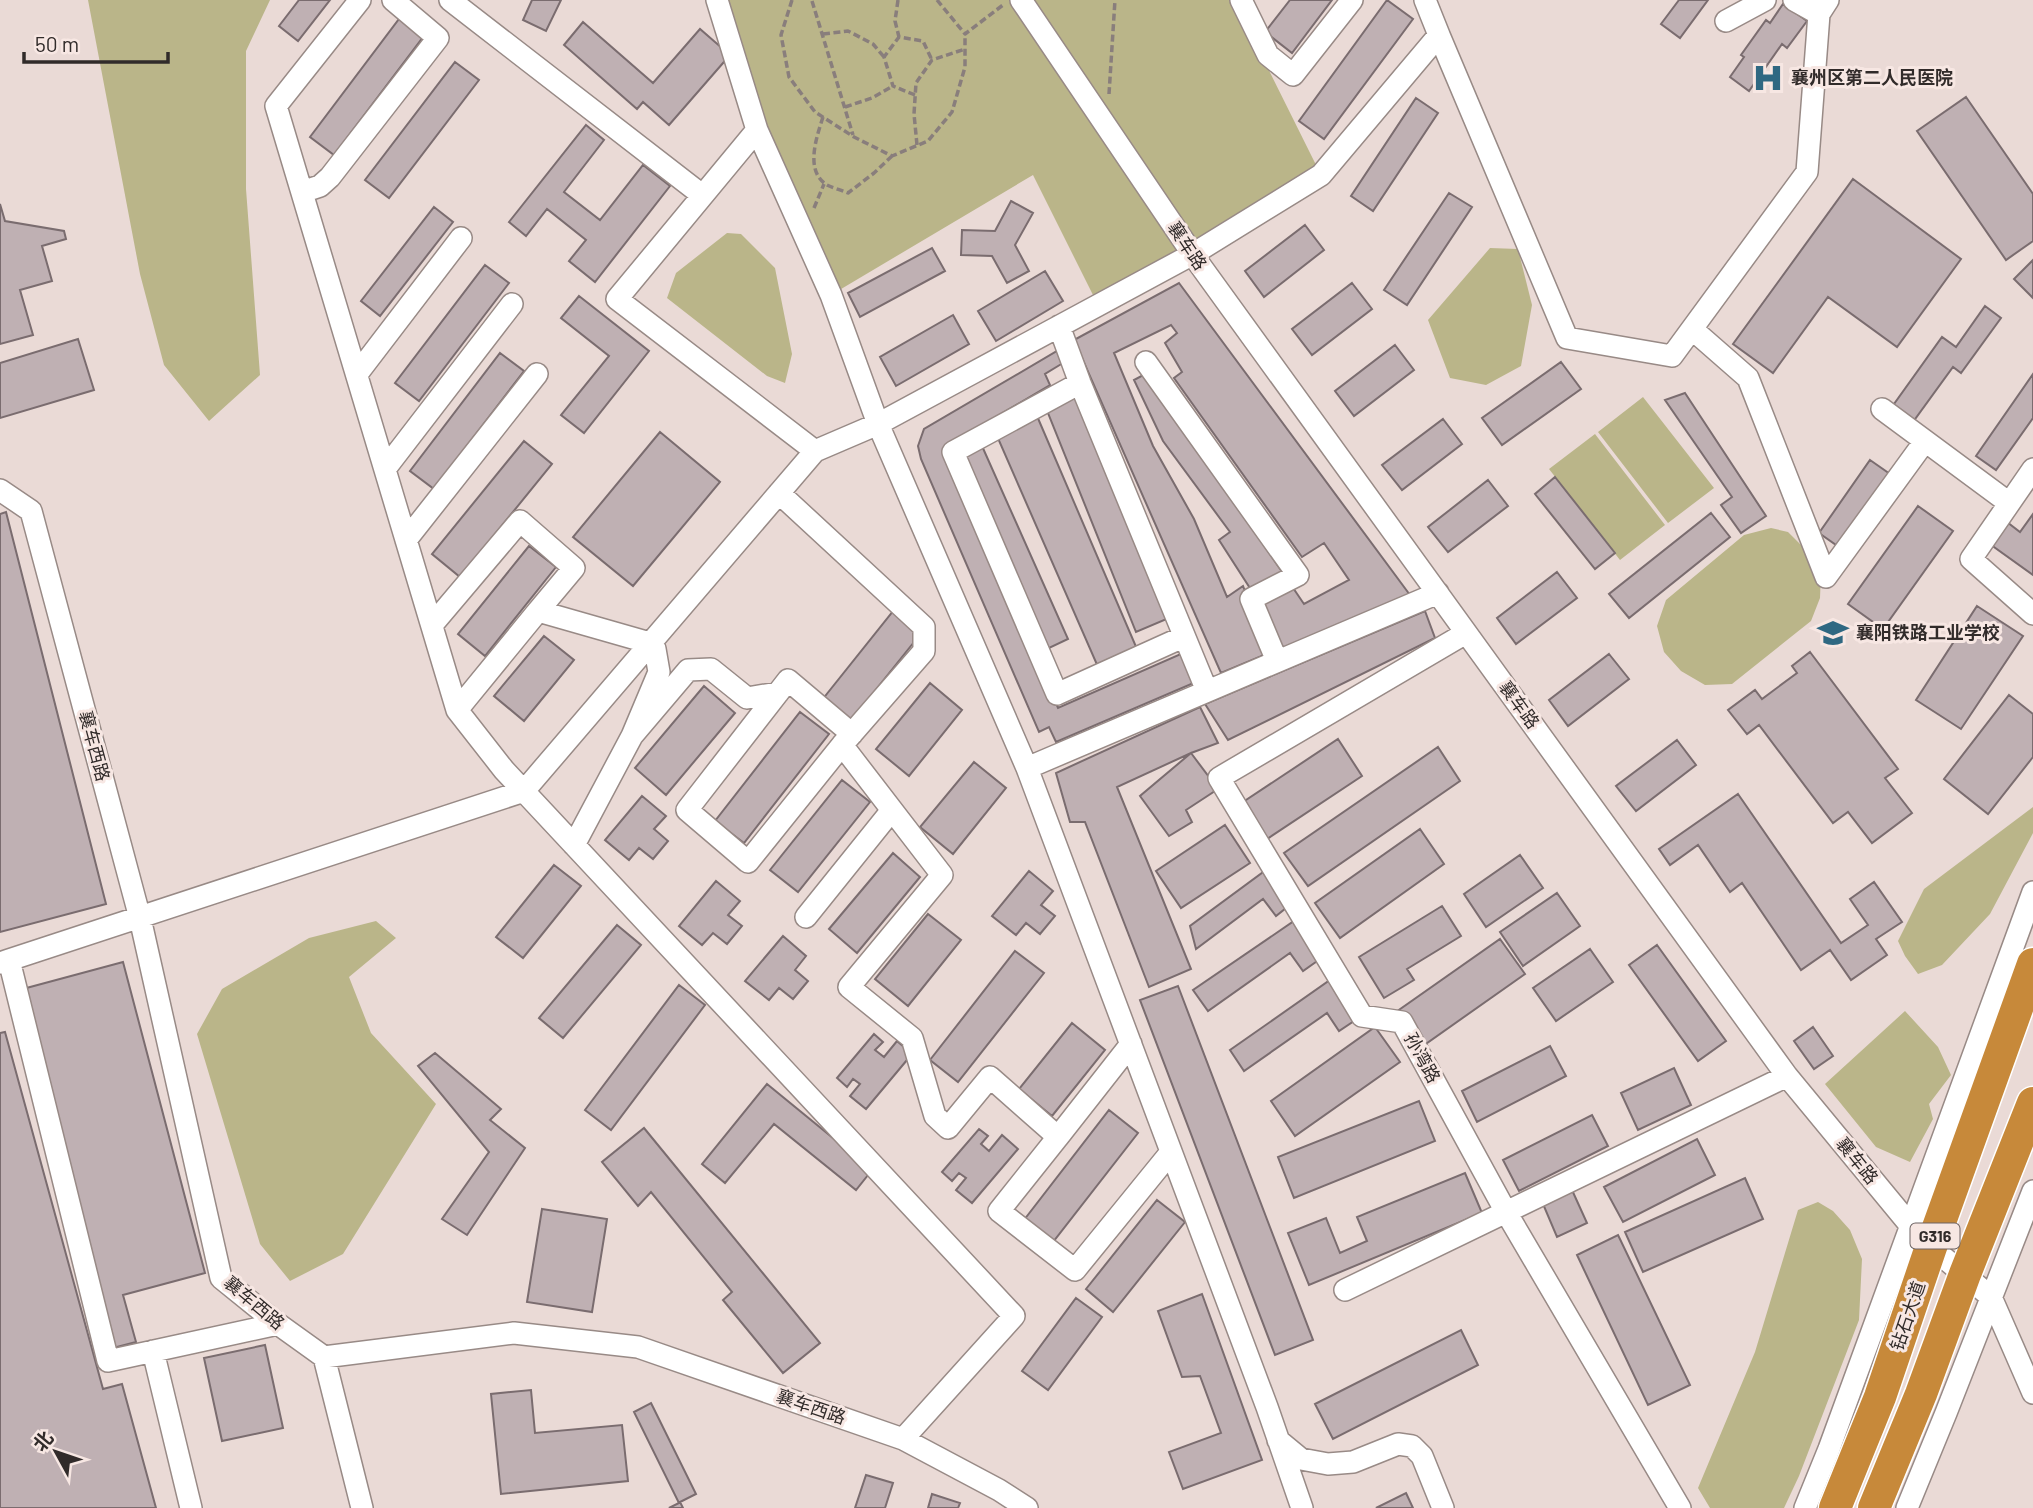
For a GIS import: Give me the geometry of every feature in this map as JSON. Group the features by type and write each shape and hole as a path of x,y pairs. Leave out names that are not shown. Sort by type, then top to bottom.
{"highway":[{"name":"钻石大道","path":"1835,1508 1880,1397 1921,1236 2033,964"},
{"name":"G316","path":"1874,1508 1921,1394 2033,1102"}],"street":[{"path":"360,0 276,106 457,710 504,770 1014,1316 903,1440"},
{"path":"302,192 320,186 330,177 438,38 393,0"},
{"path":"450,0 702,195"},
{"path":"717,0 757,130 831,295 878,424 1027,768 1302,1508"},
{"name":"襄车路","path":"1021,0 1193,254 1787,1076 1921,1236 1991,1297 2033,1393"},
{"path":"1241,0 1268,55 1293,75 1352,0"},
{"path":"1425,0 1567,338 1672,356 1807,172 1824,7 1794,0"},
{"path":"1726,21 1765,0"},
{"path":"278,1324 108,1361 5,962 524,791 815,451 878,424 1193,254 1321,175 1439,35"},
{"path":"757,130 617,299 815,451"},
{"path":"357,374 461,238"},
{"path":"385,468 512,304"},
{"path":"1059,326 1207,691"},
{"path":"1692,329 1748,378 1826,577 1925,441"},
{"path":"1146,362 1298,575 1251,599 1277,661"},
{"path":"406,540 537,374"},
{"path":"1080,383 953,452 1057,694 1184,637"},
{"path":"1882,409 2009,503"},
{"path":"2033,470 1970,559 2033,614"},
{"name":"襄车西路","path":"0,490 31,510 140,918 221,1278 324,1357 514,1333 638,1347 903,1440 999,1490 1027,1508"},
{"path":"779,493 924,627 925,651 847,740 748,862 687,810 789,680 847,740 892,810 942,875 849,987 912,1038 935,1116 948,1128 990,1077 1058,1137"},
{"path":"432,625 520,521 574,568 457,710"},
{"path":"1027,768 1438,593"},
{"path":"538,611 650,643 655,649 659,671 632,736 574,845"},
{"name":"孙湾路","path":"1466,632 1219,778 1362,1016 1402,1022 1506,1212 1680,1508"},
{"path":"632,736 688,670 711,669 747,698 778,693"},
{"path":"806,916 892,810"},
{"path":"1805,1508 1921,1236 2033,892"},
{"path":"1131,1044 999,1211 1075,1270 1171,1152"},
{"path":"1345,1290 1787,1076"},
{"path":"1907,1508 2033,1191"},
{"path":"153,1351 191,1508"},
{"path":"324,1357 362,1508"},
{"path":"1278,1440 1301,1459 1328,1464 1353,1462 1398,1444 1412,1446 1422,1456 1443,1508"}],"path":[{"path":"792,0 781,36 789,77 815,112 854,137 892,156"},
{"path":"812,0 854,137"},
{"path":"898,0 895,21 899,37"},
{"path":"823,117 814,148 816,169 824,184 848,193 892,156 928,141 952,112 965,67 965,34 937,0"},
{"path":"965,34 1010,0"},
{"path":"1107,127 1115,0"},
{"path":"822,34 848,31 873,44 884,57 893,86"},
{"path":"884,57 899,37"},
{"path":"899,37 923,41 932,60"},
{"path":"917,145 914,114 916,83 932,60 965,49"},
{"path":"845,107 893,86 915,95"}],"shaded area":[{"path":"88,0 270,0 246,51 246,189 260,375 209,421 164,365 140,274"},
{"path":"717,0 1234,0 1321,175 1098,305 1033,175 831,295"},
{"path":"727,233 741,234 775,268 792,354 785,383 767,376 667,298 676,273"},
{"path":"1490,248 1518,249 1532,305 1521,366 1486,385 1450,378 1428,320"},
{"path":"1643,397 1714,488 1668,523 1598,432"},
{"path":"1595,434 1665,525 1620,560 1549,469"},
{"path":"1771,528 1788,532 1809,553 1821,572 1820,598 1811,621 1732,684 1705,685 1681,671 1664,652 1657,626 1666,600 1744,535"},
{"path":"2033,807 2033,833 1990,914 1942,965 1918,974 1898,941 1924,889"},
{"path":"376,921 396,938 349,977 371,1033 436,1104 343,1254 290,1281 260,1244 197,1034 222,989 309,938"},
{"path":"1905,1011 1938,1047 1951,1075 1929,1104 1933,1119 1910,1162 1876,1147 1825,1084"},
{"path":"1818,1202 1833,1211 1850,1230 1862,1259 1859,1320 1784,1508 1710,1508 1698,1488 1755,1352 1798,1210"}],"building":[{"path":"299,0 330,0 298,41 279,26"},
{"path":"532,0 561,0 546,31 523,20"},
{"path":"1290,0 1332,0 1292,53 1265,32"},
{"path":"1387,0 1413,19 1324,139 1299,121"},
{"path":"1679,0 1708,0 1680,38 1661,24"},
{"path":"1783,4 1807,21 1787,48 1782,44 1749,91 1730,77 1744,57 1741,55 1766,20 1770,23"},
{"path":"399,19 423,37 334,155 310,137"},
{"path":"583,22 653,83 700,29 730,55 669,125 643,102 637,109 564,45"},
{"path":"455,62 479,80 389,198 365,180"},
{"path":"1966,97 2033,194 2033,241 2006,260 1917,131"},
{"path":"1416,98 1438,113 1373,211 1351,196"},
{"path":"586,125 604,140 564,192 600,220 643,165 670,186 595,282 569,261 586,240 547,209 526,236 509,222"},
{"path":"1853,179 1961,259 1897,347 1828,297 1773,373 1733,344"},
{"path":"1449,193 1472,207 1407,305 1384,290"},
{"path":"1011,201 1033,213 1015,245 1029,271 1007,283 992,256 961,255 962,230 995,231"},
{"path":"0,204 5,221 64,231 66,239 42,246 52,281 20,290 33,335 0,344"},
{"path":"434,207 453,222 380,316 361,301"},
{"path":"1305,225 1324,250 1264,297 1245,271"},
{"path":"932,248 945,271 860,317 848,293"},
{"path":"2033,260 2033,298 2014,279"},
{"path":"485,265 509,283 419,401 395,383"},
{"path":"1045,271 1063,301 996,341 978,311"},
{"path":"1179,283 1410,595 1275,652 1255,596 1219,540 1230,532 1163,441 1134,380 1147,373 1304,604 1349,580 1324,543 1302,557 1174,378 1182,372 1165,343 1177,333 1171,325 1114,353 1153,446 1194,519 1227,597 1243,586 1269,653 1221,673 1074,340"},
{"path":"1352,283 1372,309 1312,355 1292,329"},
{"path":"579,296 649,351 584,433 561,415 609,356 561,318"},
{"path":"1985,306 2001,318 1961,373 1953,367 1910,426 1889,411 1942,337 1956,347"},
{"path":"953,315 969,344 896,386 880,357"},
{"path":"78,339 94,390 0,418 0,363"},
{"path":"1395,345 1414,370 1354,416 1335,391"},
{"path":"1057,351 1063,363 1045,374 1050,385 947,446 1058,708 1183,653 1196,682 1056,742 1049,727 1039,732 921,459 918,446 924,429"},
{"path":"500,353 524,371 434,489 410,471"},
{"path":"1561,362 1581,389 1502,445 1482,418"},
{"path":"2033,374 2033,418 1996,470 1976,456"},
{"path":"1685,393 1766,516 1741,533 1721,505 1732,497 1665,400"},
{"path":"1078,395 1169,618 1136,632 1046,408"},
{"path":"1037,416 1137,649 1098,667 997,436"},
{"path":"1443,419 1462,444 1402,490 1382,465"},
{"path":"660,432 720,482 633,586 573,537"},
{"path":"524,441 552,464 460,577 432,554"},
{"path":"982,446 1068,639 1047,649 961,455"},
{"path":"1870,460 1890,474 1839,547 1819,533"},
{"path":"1555,477 1615,553 1595,569 1535,494"},
{"path":"1488,480 1508,506 1448,552 1428,527"},
{"path":"1918,506 1953,531 1883,629 1848,604"},
{"path":"6,512 106,904 0,932 0,514"},
{"path":"1711,513 1730,537 1629,618 1609,594"},
{"path":"2033,514 2033,575 1987,542 2003,519 2020,532"},
{"path":"529,546 556,567 485,656 458,634"},
{"path":"1557,572 1577,598 1516,644 1497,618"},
{"path":"1977,606 2023,636 1961,729 1916,700"},
{"path":"894,610 922,632 850,722 822,700"},
{"path":"1425,611 1435,638 1228,740 1205,704"},
{"path":"544,636 574,660 524,721 494,696"},
{"path":"1810,652 1898,769 1885,778 1912,813 1872,843 1848,812 1833,823 1759,725 1747,734 1728,710 1755,690 1762,699 1797,673 1792,666"},
{"path":"1609,654 1629,679 1568,726 1549,700"},
{"path":"930,683 962,710 909,776 876,749"},
{"path":"704,686 735,713 666,795 635,768"},
{"path":"2009,695 2033,714 2033,757 1988,814 1944,779"},
{"path":"1200,707 1218,743 1117,787 1191,969 1149,987 1085,822 1070,822 1056,773"},
{"path":"800,712 829,734 744,843 715,821"},
{"path":"1338,739 1362,776 1267,839 1243,802"},
{"path":"1677,740 1696,765 1636,811 1616,786"},
{"path":"1438,747 1460,781 1308,886 1284,853"},
{"path":"1191,753 1218,789 1186,810 1192,822 1169,836 1140,796"},
{"path":"974,762 1006,788 953,854 920,827"},
{"path":"842,780 870,802 798,892 770,870"},
{"path":"1738,794 1841,943 1868,925 1850,899 1874,882 1902,922 1876,939 1887,955 1851,980 1830,950 1801,970 1742,883 1730,892 1698,845 1670,865 1659,849"},
{"path":"642,796 666,816 654,829 668,841 653,859 639,848 629,860 605,840"},
{"path":"1225,825 1250,863 1181,908 1156,871"},
{"path":"1420,829 1444,864 1340,938 1315,903"},
{"path":"893,853 920,877 857,953 829,929"},
{"path":"1520,855 1543,888 1486,927 1464,894"},
{"path":"554,865 581,886 523,958 496,937"},
{"path":"1266,870 1291,904 1276,916 1263,899 1196,949 1190,926"},
{"path":"1029,871 1053,891 1041,905 1055,916 1040,934 1026,923 1016,935 992,916"},
{"path":"716,881 740,901 728,915 742,926 727,944 713,933 702,945 679,926"},
{"path":"1557,893 1580,926 1523,966 1500,932"},
{"path":"1442,906 1461,936 1407,969 1414,980 1384,998 1359,957"},
{"path":"928,914 961,940 908,1006 875,979"},
{"path":"1294,921 1320,959 1303,971 1290,953 1208,1011 1193,990"},
{"path":"617,925 641,945 563,1038 539,1018"},
{"path":"783,936 806,956 795,970 808,981 793,999 779,988 769,1000 745,981"},
{"path":"1500,939 1525,974 1420,1048 1396,1012"},
{"path":"1657,945 1726,1041 1698,1061 1629,965"},
{"path":"1590,949 1613,982 1556,1021 1533,988"},
{"path":"1015,951 1044,973 958,1082 930,1060"},
{"path":"123,962 205,1273 123,1295 136,1342 113,1348 19,990"},
{"path":"1330,980 1357,1019 1339,1031 1327,1013 1244,1071 1230,1050"},
{"path":"679,985 705,1005 611,1130 585,1110"},
{"path":"1178,986 1313,1340 1275,1355 1140,1000"},
{"path":"1072,1023 1105,1050 1052,1116 1019,1089"},
{"path":"1375,1027 1400,1062 1295,1136 1271,1101"},
{"path":"1813,1027 1833,1056 1814,1069 1794,1041"},
{"path":"5,1032 103,1389 122,1384 156,1508 0,1508 0,1033"},
{"path":"874,1034 883,1042 875,1050 884,1057 897,1041 912,1054 866,1109 850,1096 860,1084 853,1079 847,1087 837,1078"},
{"path":"1550,1046 1566,1076 1477,1122 1462,1091"},
{"path":"435,1053 501,1109 490,1120 525,1148 467,1235 442,1219 489,1152 418,1066"},
{"path":"1674,1068 1691,1105 1638,1130 1621,1093"},
{"path":"767,1084 872,1170 856,1190 774,1124 725,1183 702,1164"},
{"path":"1419,1101 1435,1141 1294,1198 1278,1157"},
{"path":"1109,1110 1138,1133 1053,1242 1024,1220"},
{"path":"1592,1115 1608,1146 1519,1191 1503,1160"},
{"path":"644,1128 820,1343 783,1373 723,1300 732,1292 651,1192 638,1206 602,1162"},
{"path":"979,1129 988,1136 981,1144 989,1151 1002,1135 1018,1149 972,1203 956,1190 966,1178 959,1173 952,1181 942,1172"},
{"path":"1697,1139 1715,1175 1623,1222 1604,1187"},
{"path":"1465,1173 1482,1213 1309,1285 1288,1233 1326,1218 1340,1253 1367,1241 1357,1217"},
{"path":"1745,1178 1763,1219 1643,1272 1625,1232"},
{"path":"1572,1190 1587,1223 1557,1237 1543,1204"},
{"path":"1157,1200 1185,1222 1113,1312 1086,1289"},
{"path":"542,1209 607,1219 592,1312 527,1302"},
{"path":"1618,1235 1690,1385 1648,1405 1577,1255"},
{"path":"1202,1294 1262,1460 1183,1489 1169,1452 1221,1433 1200,1376 1182,1377 1158,1311"},
{"path":"1076,1298 1102,1317 1048,1390 1022,1371"},
{"path":"1461,1330 1478,1365 1333,1439 1315,1404"},
{"path":"265,1345 283,1428 222,1441 204,1358"},
{"path":"531,1390 535,1433 622,1425 628,1481 501,1494 491,1394"},
{"path":"651,1403 696,1494 680,1502 683,1508 669,1508 679,1503 634,1412"},
{"path":"866,1475 893,1483 885,1508 855,1508"},
{"path":"1406,1493 1413,1508 1376,1508"},
{"path":"932,1494 960,1503 958,1508 928,1508"}],"place":[{"name":"襄州区第二人民医院","path":"1768,78"},
{"name":"襄阳铁路工业学校","path":"1833,633"}]}
